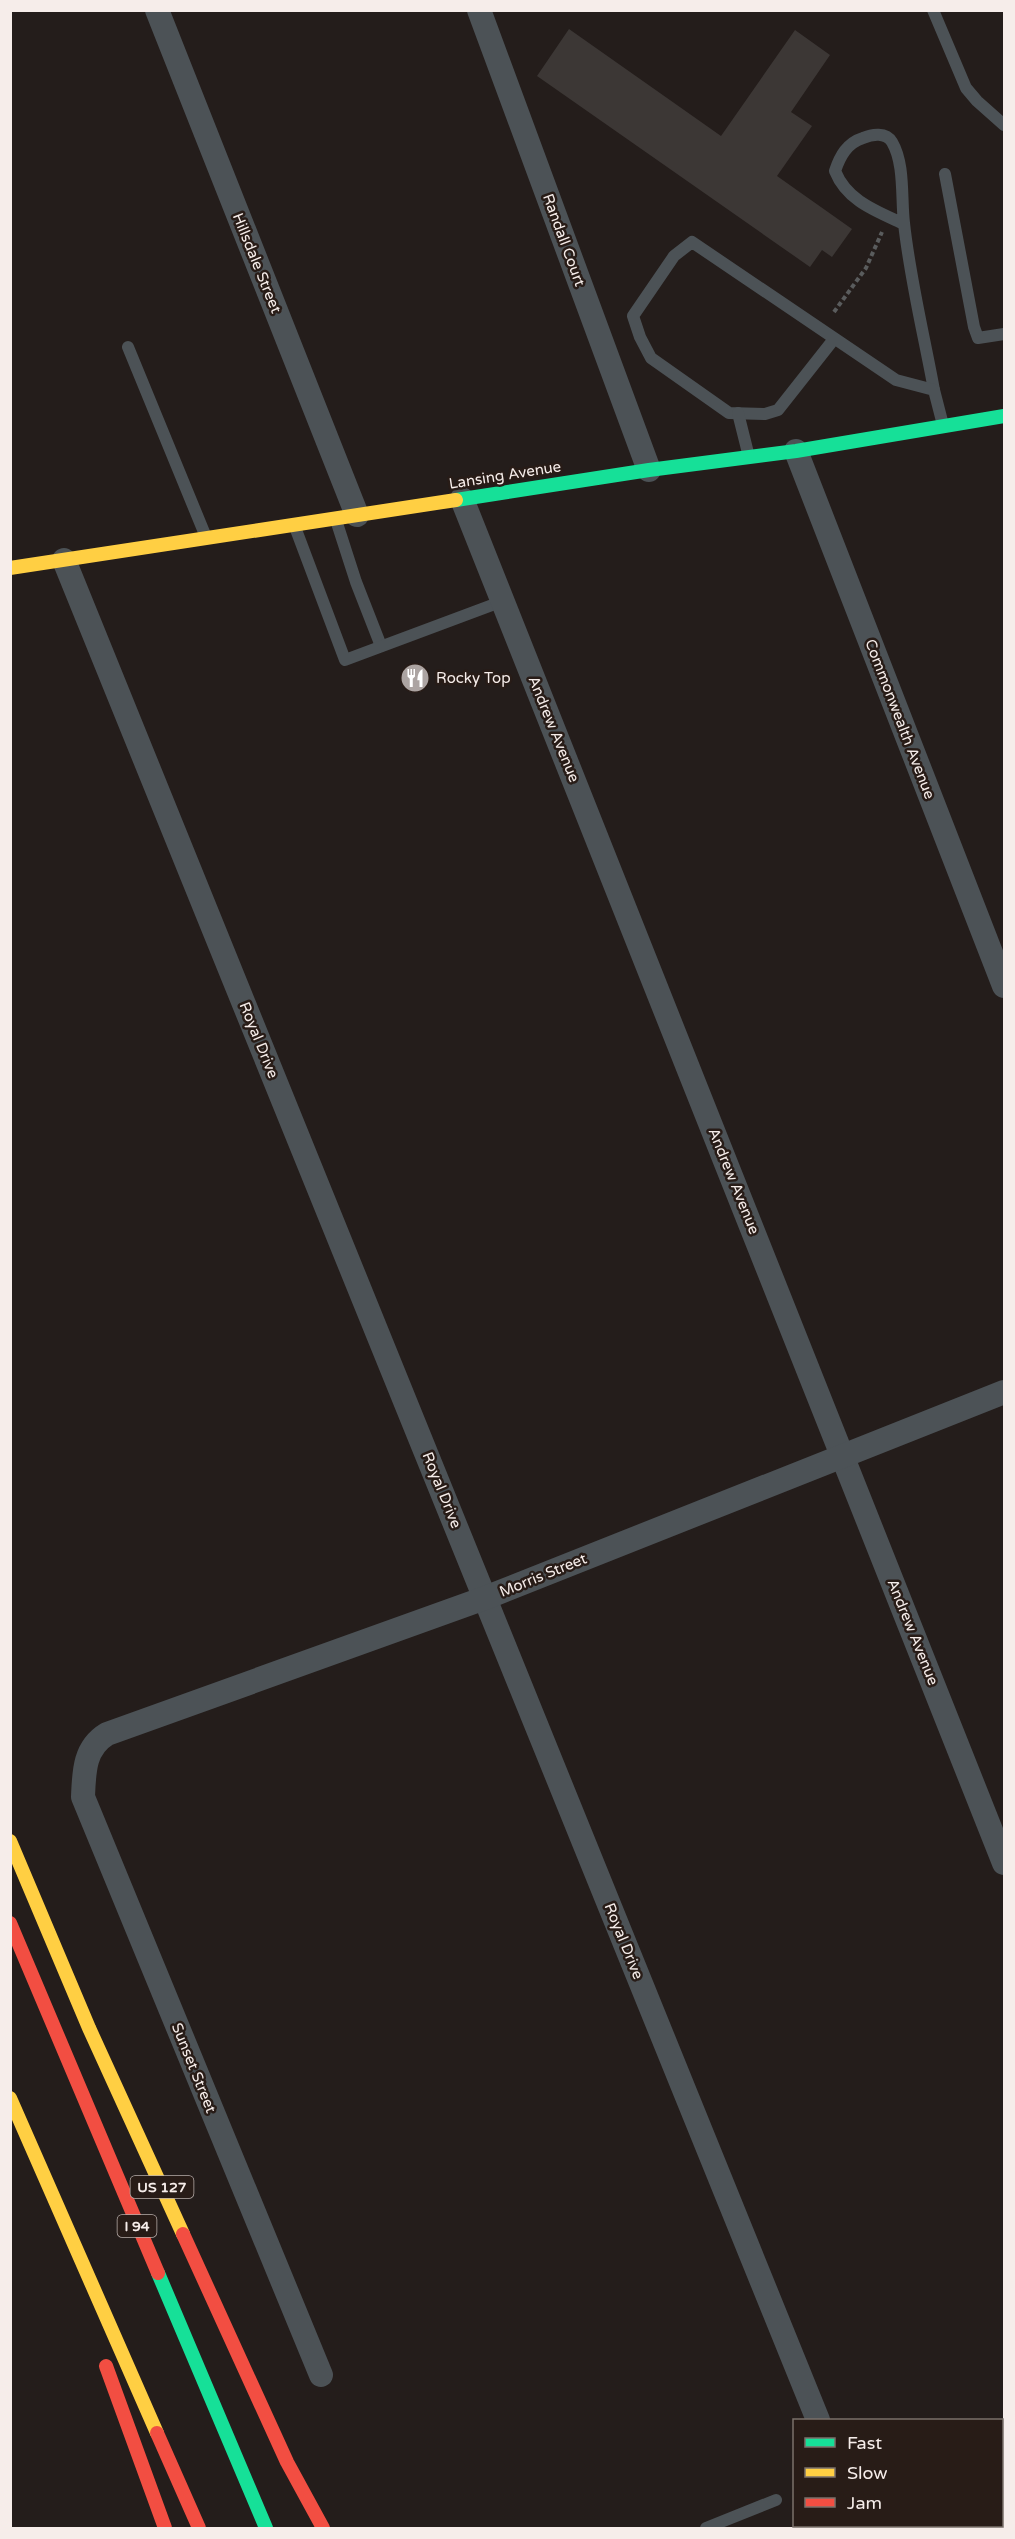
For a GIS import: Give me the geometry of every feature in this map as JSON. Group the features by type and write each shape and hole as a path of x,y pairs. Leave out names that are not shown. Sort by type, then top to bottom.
{"main road":[{"name":"Lansing Avenue","path":"10,568 650,470 796,451 1005,416"},
{"name":"US 127","path":"10,1841 89,2028 287,2462 322,2529"},
{"name":"I 94","path":"10,1923 266,2529"},
{"path":"10,2098 199,2529"},
{"path":"10,2105 75,2281"},
{"path":"103,2358 165,2529"}],"street":[{"name":"Hillsdale Street","path":"157,10 346,517"},
{"name":"Randall Court","path":"479,10 650,470"},
{"name":"Commonwealth Avenue","path":"796,451 1005,986"},
{"name":"Andrew Avenue","path":"462,498 1005,1863"},
{"name":"Royal Drive","path":"64,560 817,2419"},
{"name":"Morris Street","path":"87,1757 92,1746 107,1734 485,1598 1005,1392"},
{"name":"Sunset Street","path":"87,1757 83,1797 321,2375"}],"lane":[{"path":"933,13 966,88 977,101 1005,125"},
{"path":"904,224 854,198 840,184 835,171 838,161 844,150 856,140 870,135 882,135 891,141 898,163 904,224 934,390 943,426"},
{"path":"945,174 978,338 1005,333"},
{"path":"834,339 778,410 765,414 729,413 651,358 640,338 633,316 674,256 692,242 896,380 934,390"},
{"path":"128,347 206,538"},
{"path":"738,413 750,458"},
{"path":"346,517 356,582 381,646"},
{"path":"294,525 314,584 345,660 503,601"},
{"path":"706,2529 776,2500"}],"path":[{"path":"834,312 866,268 882,232"}],"building":[{"path":"569,29 721,136 795,30 830,55 791,112 812,126 777,176 852,229 832,257 822,250 810,267 537,76"}],"traffic: fast":[{"path":"456,500 649,470 796,451 1004,416"},
{"path":"158,2273 266,2528"}],"traffic: slow":[{"path":"10,568 456,500"},
{"path":"10,1841 89,2028 183,2234"},
{"path":"10,2098 157,2433"}],"traffic: jam":[{"path":"10,1923 158,2273"},
{"path":"183,2234 287,2462 323,2528"},
{"path":"106,2366 165,2528"},
{"path":"157,2433 199,2528"}],"place":[{"name":"Rocky Top","path":"415,678"}]}
